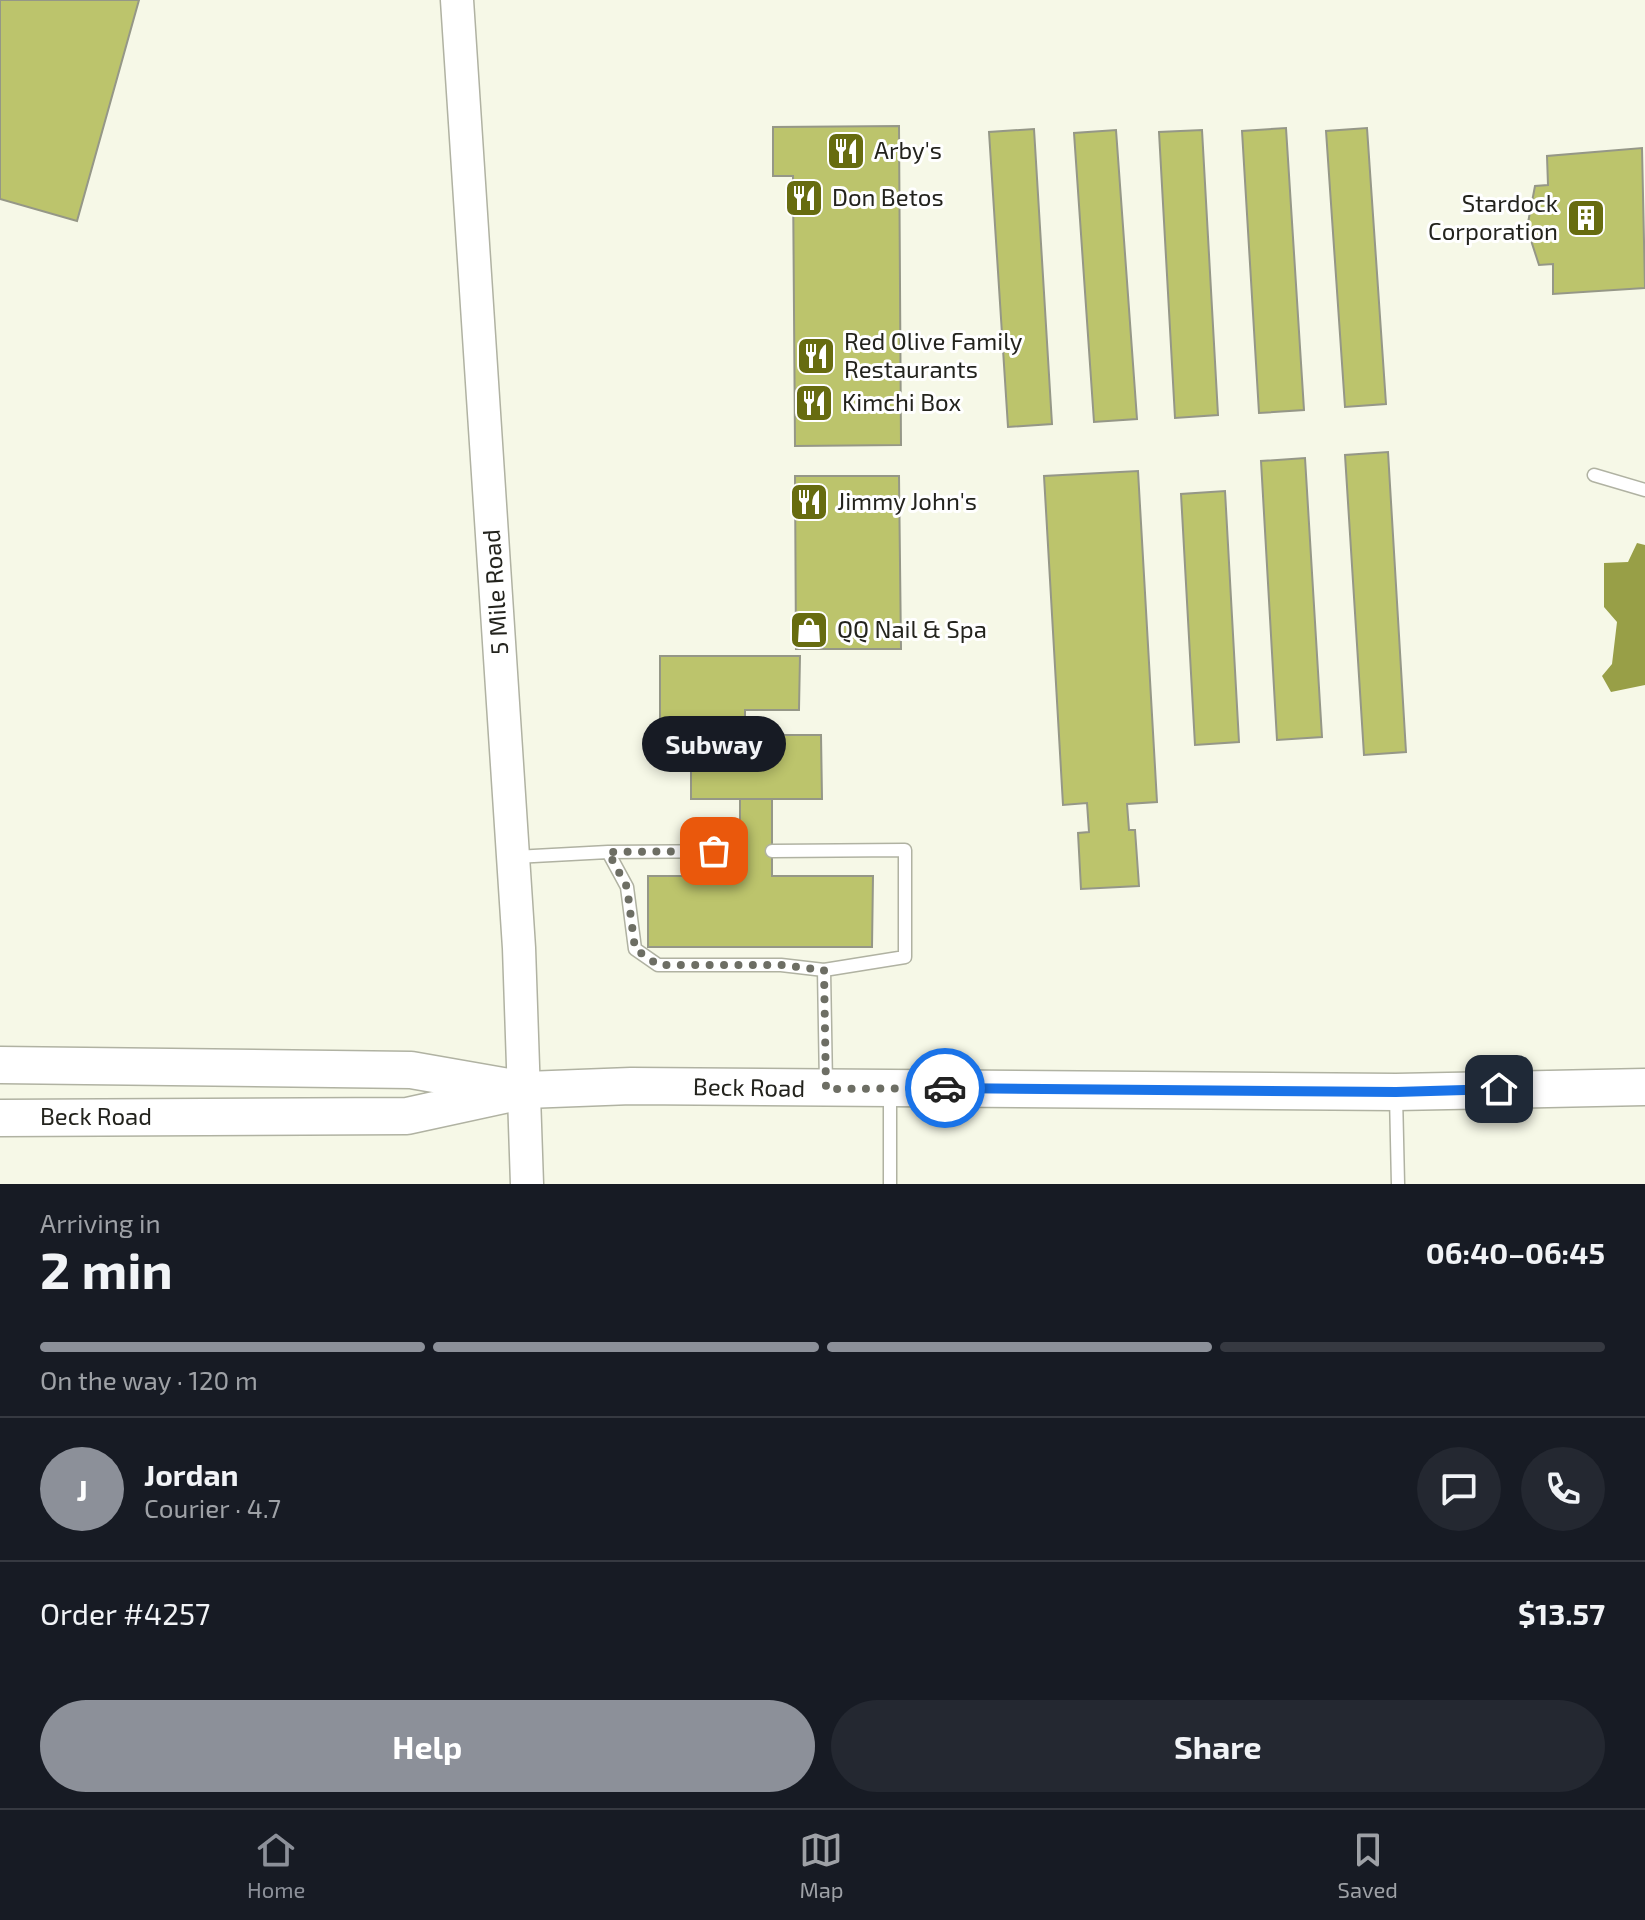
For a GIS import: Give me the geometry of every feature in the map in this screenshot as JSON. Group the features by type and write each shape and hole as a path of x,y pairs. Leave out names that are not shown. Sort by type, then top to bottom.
{"main road":[{"name":"Beck Road","path":"0,1065 411,1070 526,1090"},
{"name":"Beck Road","path":"0,1118 407,1116 526,1090 631,1086 1396,1092 1645,1087"}],"street":[{"name":"5 Mile Road","path":"457,0 513,857 526,1090 527,1184"}],"lane":[{"path":"1594,475 1645,490"},
{"path":"608,852 627,887 635,949 646,960 658,965 781,965 824,970 905,957 905,850 772,851"},
{"path":"513,857 608,852 740,851"},
{"path":"824,970 826,1089"},
{"path":"890,1087 890,1184"},
{"path":"1396,1092 1398,1184"}],"shaded area":[{"path":"1637,543 1645,545 1645,685 1611,692 1602,676 1612,664 1617,622 1604,607 1604,563 1628,562"}],"building":[{"path":"0,0 139,0 77,221 0,199"},
{"path":"899,126 901,445 795,446 793,176 773,176 773,127"},
{"path":"1286,128 1304,410 1259,413 1242,131"},
{"path":"1367,128 1386,404 1345,407 1326,131"},
{"path":"1034,129 1052,424 1008,427 989,132"},
{"path":"1116,130 1137,419 1094,422 1074,133"},
{"path":"1202,130 1218,415 1175,418 1159,132"},
{"name":"Stardock Corporation","path":"1642,148 1645,288 1553,294 1553,264 1539,265 1527,228 1535,186 1548,185 1547,156"},
{"path":"1388,452 1406,752 1364,755 1345,455"},
{"path":"1305,458 1322,737 1277,740 1261,461"},
{"path":"1138,471 1157,802 1127,804 1129,830 1135,830 1139,886 1081,889 1078,833 1089,832 1087,803 1063,805 1044,476"},
{"path":"795,476 899,476 901,649 796,649"},
{"path":"1225,491 1239,742 1195,745 1181,494"},
{"path":"660,656 800,656 799,710 745,710 745,735 821,735 822,799 691,799 691,743 660,744"},
{"path":"740,799 772,799 772,876 873,876 872,947 648,947 648,876 740,876"}],"way so far":[{"path":"714,851 608,852 627,887 635,949 646,960 658,965 781,965 824,970 826,1089 945,1088"}],"place":[{"name":"Arby's","path":"846,151"},
{"name":"Don Betos","path":"804,198"},
{"name":"Stardock Corporation","path":"1586,218"},
{"name":"Red Olive Family Restaurants","path":"816,356"},
{"name":"Kimchi Box","path":"814,403"},
{"name":"Jimmy John's","path":"809,502"},
{"name":"QQ Nail & Spa","path":"809,630"},
{"name":"Subway","path":"714,851"}],"route":[{"path":"945,1088 1396,1092 1499,1089"}]}
